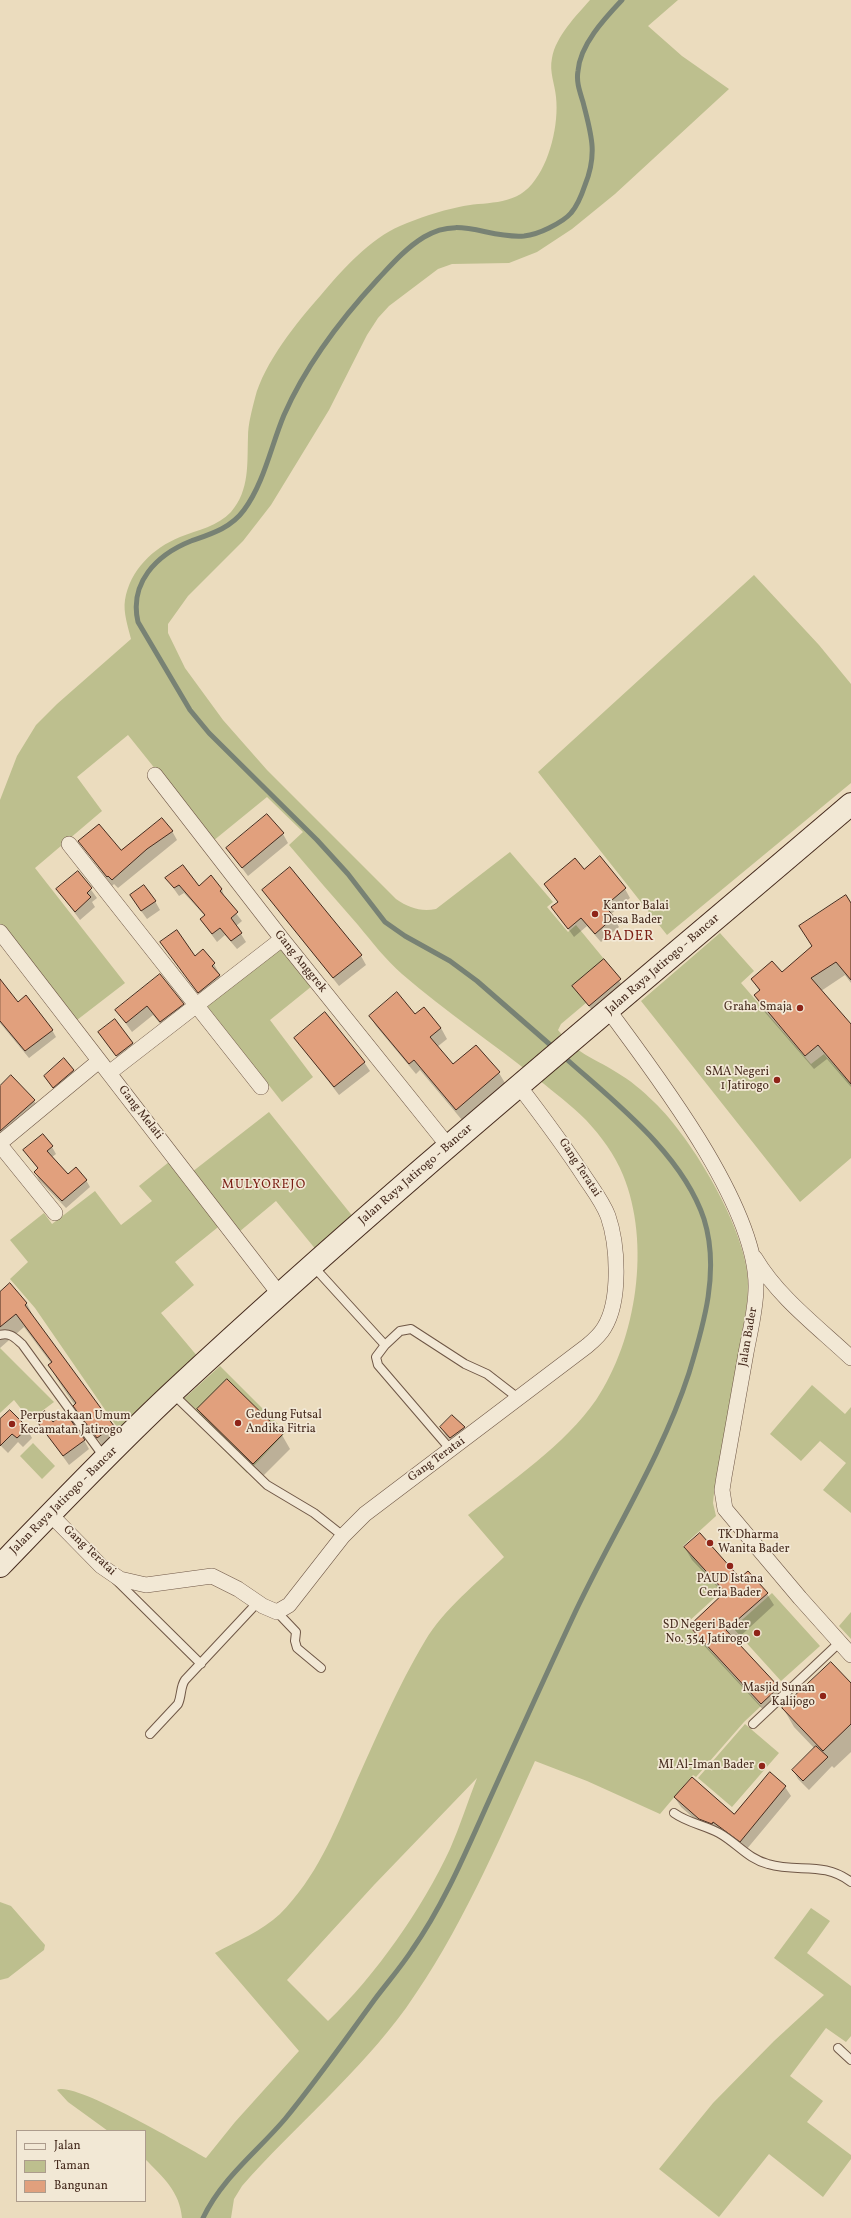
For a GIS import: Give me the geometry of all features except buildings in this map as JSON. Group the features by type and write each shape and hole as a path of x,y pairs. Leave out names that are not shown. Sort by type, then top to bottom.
{"main road":[{"name":"Jalan Raya Jatirogo - Bancar","path":"0,1566 50,1514 172,1393 280,1295 524,1081 603,1016 851,804"}],"street":[{"name":"Gang Anggrek","path":"155,775 282,939 449,1147"},
{"path":"69,844 261,1087"},
{"name":"Gang Melati","path":"0,932 280,1295"},
{"path":"109,1073 282,939"},
{"name":"Jalan Bader","path":"603,1016 670,1096 705,1150 737,1212 754,1255 755,1298 724,1477 722,1501 729,1516 851,1655"},
{"path":"55,1213 0,1144 99,1061"},
{"name":"Gang Teratai","path":"50,1514 110,1574 120,1579 146,1585 212,1576 238,1589 277,1612 289,1605 343,1536 365,1514 587,1346 604,1329 612,1308 616,1281 614,1255 607,1214 524,1081"},
{"path":"754,1255 762,1270 786,1297 851,1358"}],"lane":[{"path":"313,1266 385,1345"},
{"path":"451,1450 378,1365 376,1357 385,1345 400,1331 411,1329 464,1364 487,1374 518,1398"},
{"path":"0,1335 11,1335 22,1344 106,1460"},
{"path":"172,1393 267,1485 314,1513 343,1536"},
{"path":"110,1574 200,1664"},
{"path":"150,1734 178,1704 181,1698 182,1684 258,1602"},
{"path":"277,1612 296,1632 295,1641 297,1648 321,1668"},
{"path":"753,1724 840,1642"},
{"path":"674,1813 687,1821 720,1833 745,1853 760,1861 782,1867 831,1870 851,1882"},
{"path":"838,2048 851,2060"}],"green space":[{"path":"590,0 678,0 648,26 682,56 729,89 615,194 572,229 537,252 509,263 452,264 438,269 389,306 378,318 367,335 329,410 271,505 243,541 188,596 168,624 168,633 185,668 223,720 267,770 396,899 406,905 420,910 436,909 510,852 553,902 547,907 568,932 576,925 618,976 561,1024 558,1030 578,1050 621,1075 636,1086 669,1118 685,1138 715,1187 739,1239 746,1263 748,1284 747,1304 714,1493 713,1503 716,1516 683,1546 722,1591 686,1624 761,1706 744,1722 696,1777 693,1775 660,1814 587,1781 535,1761 492,1856 461,1919 425,1979 388,2032 368,2055 242,2186 234,2199 231,2218 182,2218 178,2200 170,2186 146,2160 146,2130 107,2130 68,2102 57,2090 67,2090 106,2104 206,2158 235,2122 299,2051 215,1953 257,1931 273,1920 293,1900 304,1885 331,1838 388,1712 425,1641 451,1607 504,1557 468,1515 519,1476 569,1432 596,1400 610,1376 621,1349 630,1320 638,1260 636,1230 632,1202 623,1175 612,1153 592,1126 557,1094 436,1002 390,963 289,845 303,832 267,797 213,841 128,735 77,777 102,811 35,868 125,983 77,1020 0,937 0,800 17,756 36,725 57,704 131,639 126,620 125,600 132,579 144,561 161,547 170,542 220,521 231,512 237,504 242,495 246,476 250,417 259,385 282,344 329,286 357,256 378,238 389,231 414,220 444,211 469,205 507,200 524,191 532,184 544,165 552,143 557,108 551,63 554,50 567,27","holes":["477,1778 457,1831 439,1872 412,1918 363,1983 328,2021 287,1980 374,1885"]},
{"path":"754,575 819,645 851,684 851,783 667,935 538,772"},
{"path":"720,933 754,971 741,983 811,1064 824,1054 848,1081 851,1079 851,1158 800,1202 641,1001"},
{"path":"281,947 312,986 270,1020 313,1077 282,1102 207,1006"},
{"path":"269,1112 354,1218 317,1251 276,1201 239,1232 228,1219 175,1262 194,1285 161,1313 198,1357 119,1430 35,1308 10,1279 28,1262 10,1240 44,1213 52,1224 95,1191 121,1225 152,1201 139,1186 169,1162 183,1179"},
{"path":"0,1348 54,1402 30,1420 14,1400 0,1413"},
{"name":"Gedung Futsal Andika Fitria","path":"220,1366 286,1432 247,1473 178,1404"},
{"path":"812,1385 845,1414 851,1407 851,1513 823,1490 846,1463 820,1441 801,1461 770,1434"},
{"path":"33,1443 55,1466 42,1479 20,1456"},
{"path":"772,1593 820,1646 781,1681 733,1628"},
{"path":"851,1612 851,1639 839,1626"},
{"path":"745,1724 779,1753 732,1807 698,1778"},
{"path":"0,1902 11,1906 45,1945 44,1950 8,1978 0,1980"},
{"path":"811,1908 830,1921 807,1953 851,1986 851,2036 846,2042 826,2028 790,2076 823,2101 807,2122 851,2155 851,2159 823,2197 769,2154 719,2217 659,2169 713,2103 774,2041 824,1995 774,1958"}],"waterway":[{"path":"555,1049 477,981 450,961 405,936 385,922 348,874 317,840 209,733 190,710 138,622 136,608 142,583 156,562 178,547 227,526 244,510 257,488 284,415 303,378 325,343 338,326 378,279 405,251 424,237 437,231 450,228 474,229 511,236 531,235 549,228 571,213 578,203 589,174 592,153 591,134 578,83 580,61 583,52 594,33 622,0"},
{"path":"203,2218 220,2190 285,2119 331,2060 403,1963 434,1916 462,1861 572,1619 650,1467 689,1373 705,1316 710,1277 711,1258 709,1238 704,1219 694,1195 680,1172 663,1150 624,1110 563,1056"}],"place":[{"name":"Kantor Balai Desa Bader","path":"595,914"},
{"name":"Graha Smaja","path":"800,1008"},
{"name":"SMA Negeri 1 Jatirogo","path":"777,1080"},
{"name":"Gedung Futsal Andika Fitria","path":"238,1423"},
{"name":"Perpustakaan Umum Kecamatan Jatirogo","path":"12,1424"},
{"name":"TK Dharma Wanita Bader","path":"710,1543"},
{"name":"PAUD Istana Ceria Bader","path":"730,1566"},
{"name":"SD Negeri Bader No. 354 Jatirogo","path":"757,1633"},
{"name":"Masjid Sunan Kalijogo","path":"823,1696"},
{"name":"MI Al-Iman Bader","path":"762,1766"}],"district":[{"name":"BADER","path":"629,937"},
{"name":"MULYOREJO","path":"264,1186"}]}
